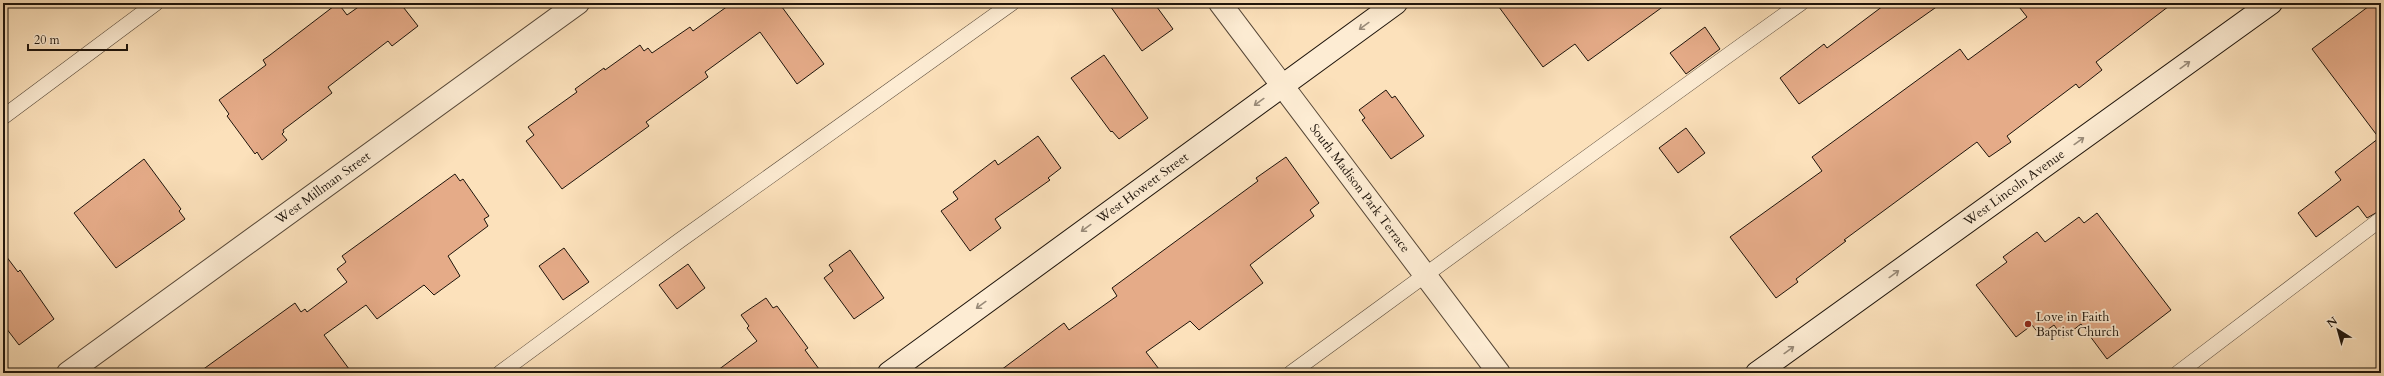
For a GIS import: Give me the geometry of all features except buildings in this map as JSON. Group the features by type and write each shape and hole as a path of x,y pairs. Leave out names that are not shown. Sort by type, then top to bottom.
{"main road":[{"name":"West Millman Street","path":"68,373 578,3"},
{"name":"South Madison Park Terrace","path":"1220,3 1499,373"},
{"name":"West Howett Street","path":"889,373 1396,3"},
{"name":"West Lincoln Avenue","path":"1757,373 2271,3"}],"lane":[{"path":"3,117 156,3"},
{"path":"500,373 685,237 1012,3"},
{"path":"1291,373 1587,156 1801,3"},
{"path":"2178,373 2381,219"}],"place":[{"name":"Love in Faith Baptist Church","path":"2028,324"}]}
